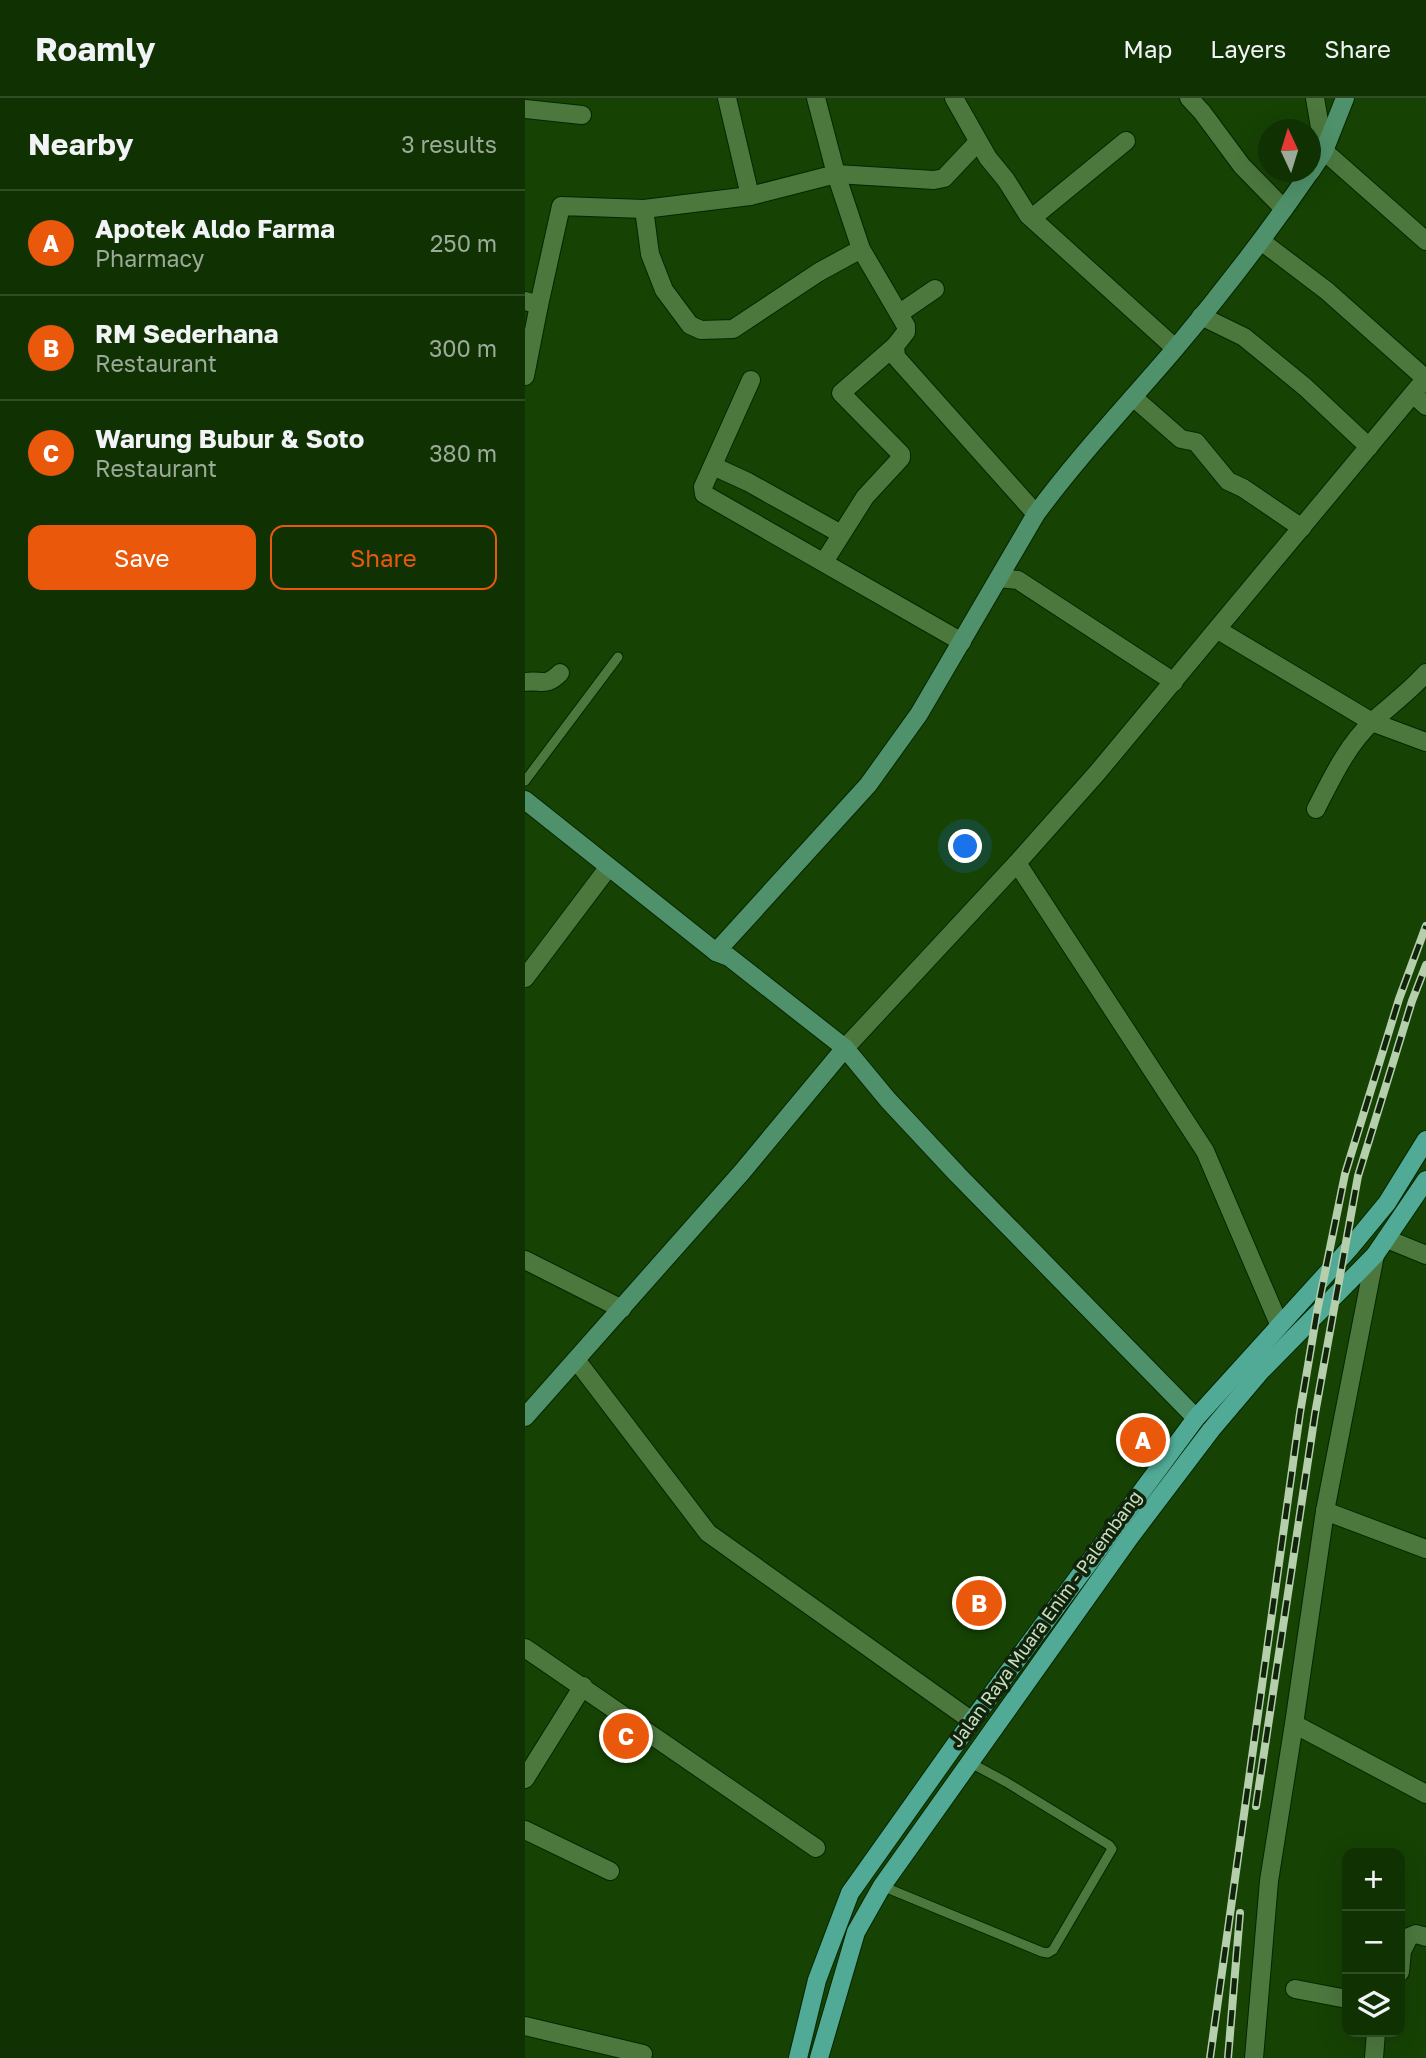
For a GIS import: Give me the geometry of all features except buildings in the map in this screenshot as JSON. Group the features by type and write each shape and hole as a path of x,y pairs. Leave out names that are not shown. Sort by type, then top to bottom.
{"main road":[{"name":"Jalan Raya Muara Enim - Palembang","path":"798,2058 817,1980 851,1893 972,1721 1196,1418 1349,1250 1387,1203 1426,1140"},
{"name":"Jalan Raya Muara Enim - Palembang","path":"819,2058 856,1932 882,1886 1130,1537 1210,1430 1261,1371 1375,1255 1426,1180"}],"street":[{"path":"727,98 750,196"},
{"path":"816,98 836,174 861,249 900,313 907,330 895,346 841,393 901,456 865,497 824,562"},
{"path":"954,98 988,158 1032,218 1175,348"},
{"path":"1189,98 1242,166 1284,209"},
{"path":"1315,98 1324,151 1426,241"},
{"path":"1321,155 1345,98"},
{"path":"525,109 582,115"},
{"path":"1032,218 1126,141"},
{"path":"525,376 532,303 561,205 644,209 750,196 836,174 918,180 944,178 978,142"},
{"path":"716,952 868,785 919,714 1036,514 1201,316 1261,241 1302,182"},
{"path":"644,209 650,254 664,290 690,325 701,330 733,329 819,272 861,249"},
{"path":"525,1417 742,1172 845,1048 1017,863 1218,630 1369,447 1419,400 1426,378 1327,291 1261,241"},
{"path":"900,313 935,289"},
{"path":"1201,316 1244,337 1305,387 1369,447"},
{"path":"895,346 896,356 1036,514"},
{"path":"751,380 703,487 707,497 962,642"},
{"path":"1133,397 1181,439 1196,442 1228,481 1243,488 1302,528"},
{"path":"713,466 748,482 841,534"},
{"path":"999,578 1018,580 1174,682"},
{"path":"1218,630 1372,722 1426,742"},
{"path":"526,681 546,683 560,673"},
{"path":"1316,809 1348,750 1372,722 1410,691 1426,673"},
{"path":"525,800 716,952 729,957 845,1048 888,1100 957,1175 1196,1418"},
{"path":"1017,863 1205,1151 1279,1324"},
{"path":"525,978 608,868"},
{"path":"1387,1239 1426,1255"},
{"path":"1254,2058 1269,1881 1325,1511 1375,1255"},
{"path":"525,1261 622,1309"},
{"path":"577,1361 708,1533 972,1721"},
{"path":"1325,1511 1426,1549"},
{"path":"525,1648 816,1849"},
{"path":"525,1779 583,1686"},
{"path":"1294,1724 1426,1794"},
{"path":"525,1830 610,1871"},
{"path":"1405,1945 1409,1937 1416,1934 1426,1937"},
{"path":"1295,1989 1342,1998"},
{"path":"525,2026 643,2054"},
{"path":"1374,2058 1376,2037"}],"lane":[{"path":"525,781 618,657"},
{"path":"882,1886 1042,1952 1053,1950 1112,1849 1006,1782 969,1762"}],"railway":[{"path":"1210,2058 1300,1413 1317,1312 1345,1174 1399,999 1426,926"},
{"path":"1256,1806 1315,1414 1358,1176 1412,1001 1426,965"},
{"path":"1228,2058 1240,1913"}],"place":[{"name":"Apotek Aldo Farma","path":"1143,1440"},
{"name":"RM Sederhana","path":"979,1603"},
{"name":"Warung Bubur & Soto","path":"626,1736"}]}
